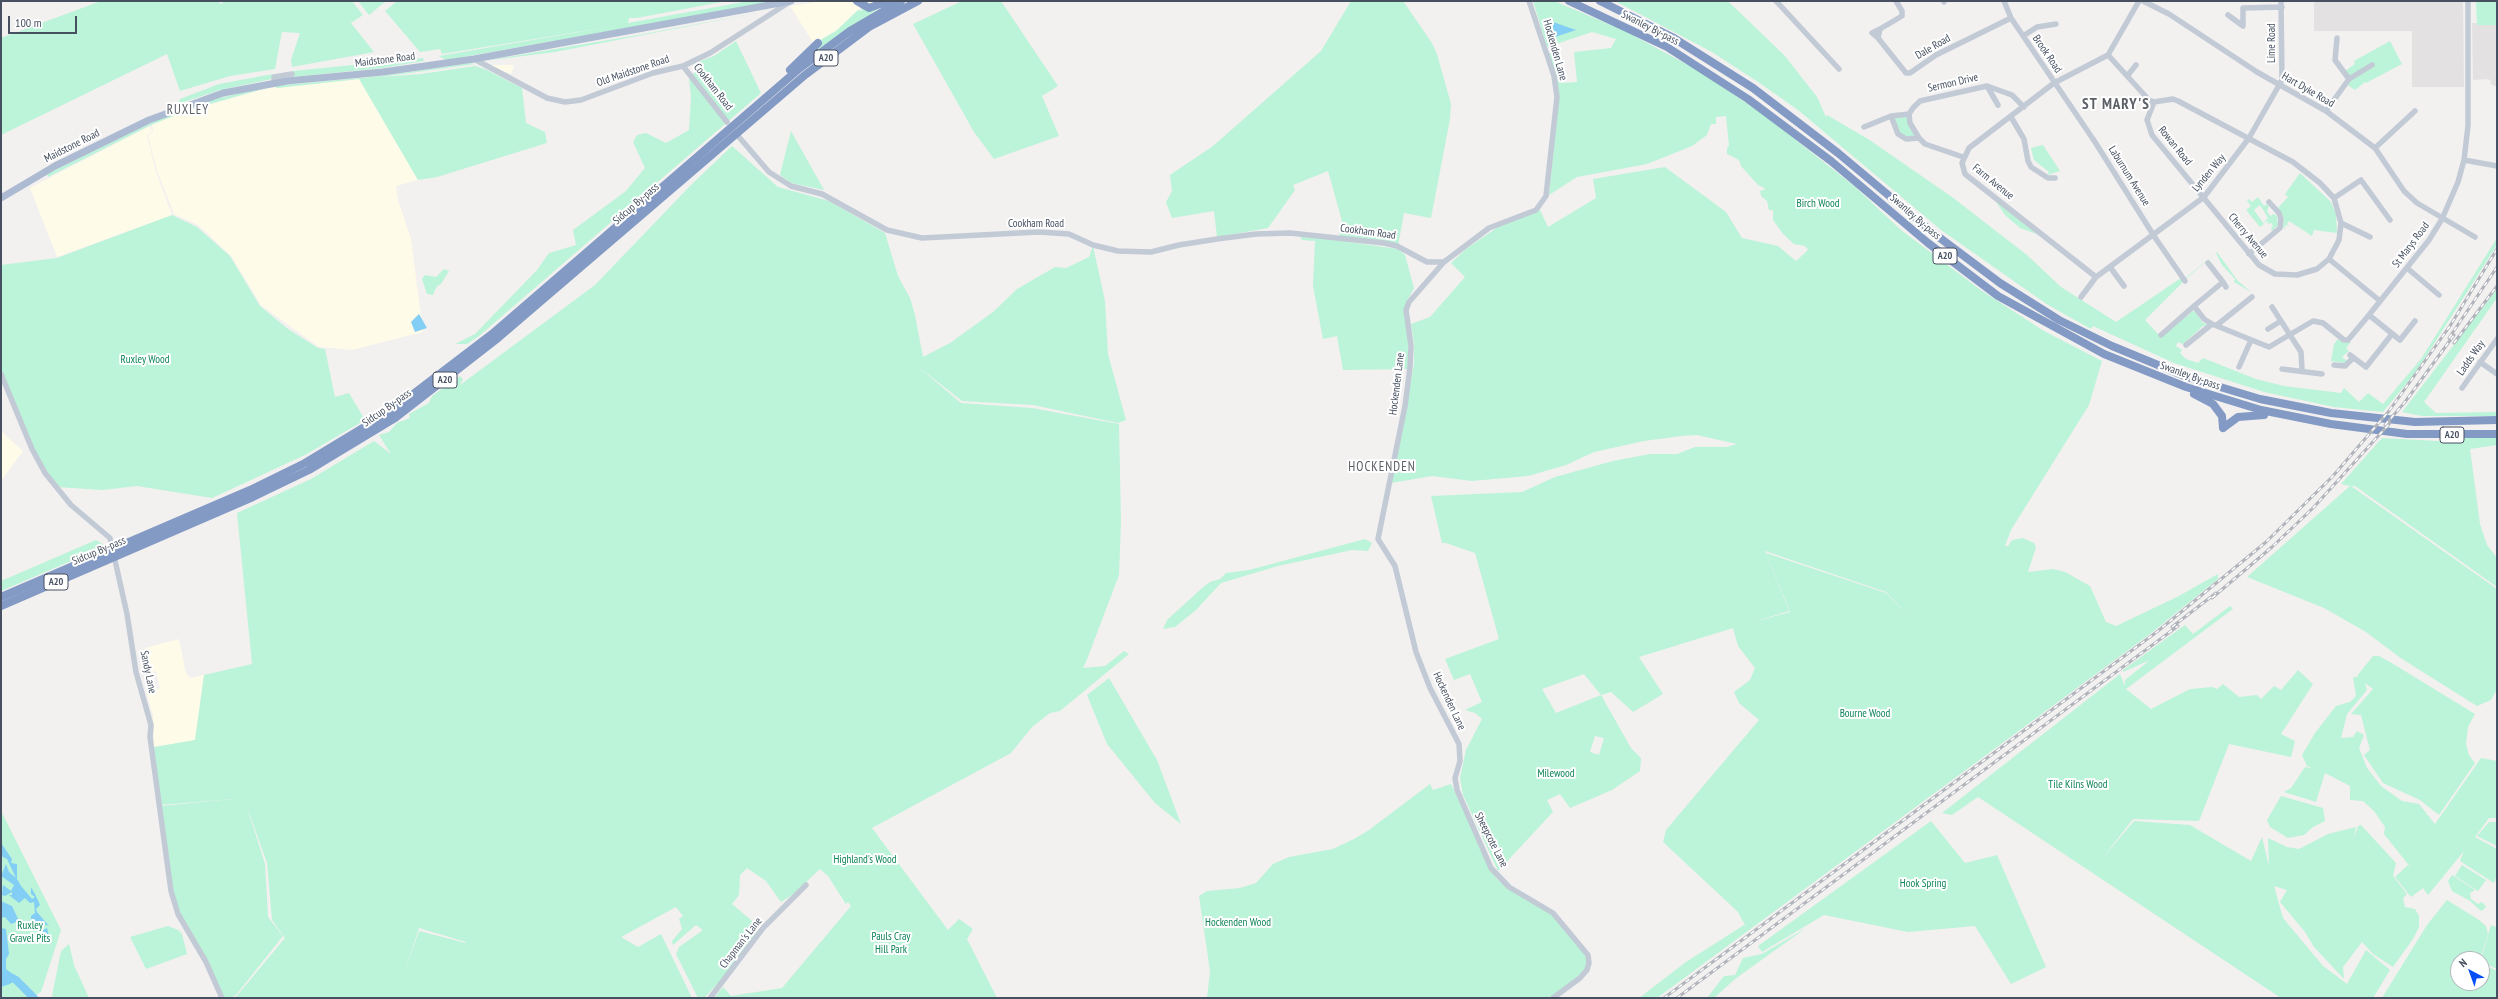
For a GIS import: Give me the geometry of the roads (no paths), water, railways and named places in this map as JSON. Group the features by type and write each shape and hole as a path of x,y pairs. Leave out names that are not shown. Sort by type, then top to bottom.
{"highway":[{"path":"857,1 869,8 888,1"},
{"name":"A20","path":"740,124 750,110 824,49 901,1"},
{"name":"A20","path":"740,124 839,47 869,27 918,1"},
{"name":"Swanley By-pass","path":"1569,1 1667,47 1748,98 1832,161 1928,243 1998,296 2104,354 2186,388 2261,410 2358,428"},
{"name":"Swanley By-pass","path":"1600,1 1672,37 1753,88 1838,153 1936,235 1994,279 2059,320 2112,346 2194,379 2260,399 2332,413 2419,422 2497,420"},
{"path":"750,110 818,43"},
{"name":"Sidcup By-pass","path":"1,606 305,463 391,412 492,334 740,124"},
{"path":"2144,370 2213,404 2222,416 2223,428 2238,418 2258,414 2340,428 2358,428"},
{"name":"A20","path":"2358,428 2407,434 2497,434"},
{"name":"Sidcup By-pass","path":"1,597 113,553"}],"main road":[{"name":"Maidstone Road","path":"1,198 55,166 149,120 223,93 274,83 383,72 474,59 791,1"}],"street":[{"name":"Old Maidstone Road","path":"474,59 546,98 564,102 581,100 653,73 683,66 710,53 791,1"},
{"name":"Hockenden Lane","path":"1456,778 1460,761 1458,744 1430,688 1416,652 1395,566 1378,539 1405,406 1410,367 1411,346 1406,310 1415,292 1444,262 1489,228 1536,210 1544,200 1557,97 1554,76 1529,1"},
{"path":"1776,1 1839,69"},
{"name":"Dale Road","path":"1896,1 1902,11 1902,16 1880,29 1870,32 1878,38 1906,73 1910,73 1936,55 2011,18"},
{"name":"Brook Road","path":"2004,1 2011,18 2054,83"},
{"path":"2138,1 2108,55 2128,75 2149,100 2154,102 2173,99 2249,138 2304,169 2334,198 2361,180 2390,220"},
{"name":"Hart Dyke Road","path":"2143,1 2169,14 2224,53 2326,111 2375,148 2412,199 2442,219 2475,237"},
{"name":"St Marys Road","path":"2194,306 2204,319 2269,347 2310,322 2319,321 2344,340 2348,340 2429,240 2442,219 2458,182 2464,160 2468,126 2468,1"},
{"path":"2228,15 2243,26 2243,8 2282,4"},
{"name":"Lime Road","path":"2280,85 2282,4"},
{"name":"Brook Road","path":"2023,36 2037,27 2056,24"},
{"path":"1878,38 1880,29"},
{"path":"2337,38 2335,60 2349,80"},
{"name":"Farm Avenue","path":"2096,277 1965,174 1962,163 1963,157 1969,148 2054,83 2069,73 2108,55"},
{"path":"2128,75 2136,65"},
{"path":"2326,111 2349,80 2372,65"},
{"name":"Cookham Road","path":"683,66 727,122"},
{"path":"274,83 274,77 292,74"},
{"name":"Laburnum Avenue","path":"2054,83 2095,142 2154,236 2186,281"},
{"name":"Lynden Way","path":"2080,297 2096,277 2154,236 2204,197 2249,138 2280,85"},
{"name":"Sermon Drive","path":"1986,86 1998,105"},
{"name":"Sermon Drive","path":"1909,114 1920,101 1986,86 2012,95 2024,107"},
{"name":"Rowan Road","path":"2154,102 2147,120 2149,130 2204,197"},
{"path":"2375,148 2415,111"},
{"path":"1864,127 1891,116 1909,114 1910,123 1919,138 1925,144 1963,157"},
{"path":"1891,116 1898,134 1906,140 1919,138"},
{"path":"2011,117 2024,139 2028,161 2032,167 2048,178 2055,178"},
{"name":"Cookham Road","path":"739,137 769,172 791,186 822,194 840,202 887,230 922,238 1039,232 1069,234 1093,245 1118,251 1151,252 1180,245 1217,239 1256,234 1290,233 1384,243 1397,246 1427,262 1444,262"},
{"path":"2464,160 2497,166"},
{"name":"Cherry Avenue","path":"2204,197 2249,254 2265,270 2285,276 2307,273 2329,259 2340,240 2341,223 2334,198"},
{"path":"2249,254 2280,228 2279,213 2269,202"},
{"path":"2341,223 2370,237"},
{"path":"2329,259 2380,301"},
{"path":"1427,262 1433,273"},
{"path":"2161,335 2194,306 2225,285 2208,263"},
{"path":"2110,267 2124,286"},
{"path":"2407,268 2439,295"},
{"path":"2186,345 2252,297"},
{"path":"2272,307 2303,357 2302,370"},
{"path":"2369,315 2400,340 2416,321"},
{"path":"2268,330 2281,321"},
{"path":"2334,365 2345,366 2352,357 2366,368 2392,334"},
{"name":"Ladds Way","path":"2462,388 2497,339"},
{"path":"2239,367 2251,340"},
{"path":"2480,362 2497,374"},
{"path":"2282,368 2322,374"},
{"name":"Sandy Lane","path":"1,374 32,449 45,473 71,505 110,538 127,614 136,672 151,725 150,737 171,891 178,914 206,962 222,998"},
{"name":"Sheepcote Lane","path":"1456,778 1457,790 1491,868 1509,887 1553,913 1588,955 1589,963 1587,970 1580,978 1553,998"},
{"name":"Chapman's Lane","path":"710,998 763,928 806,885"}],"water":[{"path":"1553,22 1576,30 1555,37"},
{"path":"419,314 427,328 415,332 411,322"},
{"path":"1,843 12,859 11,863 17,864 17,879 21,886 32,899 35,897 31,894 31,887 36,896 40,905 36,909 37,912 49,926 35,922 43,930 47,928 51,944 44,931 41,933 31,921 31,916 35,913 34,902 30,903 25,898 19,903 9,895 12,895 12,892 5,896 2,895 3,885 11,891 14,885 1,876 6,864 9,872 16,878 7,859 1,856"},
{"path":"1,901 12,906 19,921 11,924 5,917 1,918"},
{"path":"1,928 6,929 9,954 6,959 6,969 17,978 10,984 1,987"}],"waterway":[{"path":"1,972 16,980 34,998"}],"railway":[{"path":"1664,998 2158,631 2266,542 2333,476 2389,411 2450,326 2497,249"},
{"path":"2449,338 2497,267"},
{"path":"2454,343 2497,286"},
{"path":"2385,425 2405,402 2454,335"},
{"path":"2212,598 2272,547 2313,508 2390,423"},
{"path":"2172,627 2216,593"},
{"path":"1677,998 2178,626"}],"district":[{"name":"ST MARY'S","path":"2116,105"},
{"name":"RUXLEY","path":"188,110"},
{"name":"HOCKENDEN","path":"1382,467"}],"park label":[{"name":"Birch Wood","path":"1818,204"},
{"name":"Ruxley Wood","path":"145,360"},
{"name":"Bourne Wood","path":"1865,714"},
{"name":"Milewood","path":"1556,774"},
{"name":"Tile Kilns Wood","path":"2078,785"},
{"name":"Highland's Wood","path":"865,860"},
{"name":"Hook Spring","path":"1923,884"},
{"name":"Hockenden Wood","path":"1238,923"},
{"name":"Ruxley Gravel Pits","path":"30,932"},
{"name":"Pauls Cray Hill Park","path":"891,943"}]}
